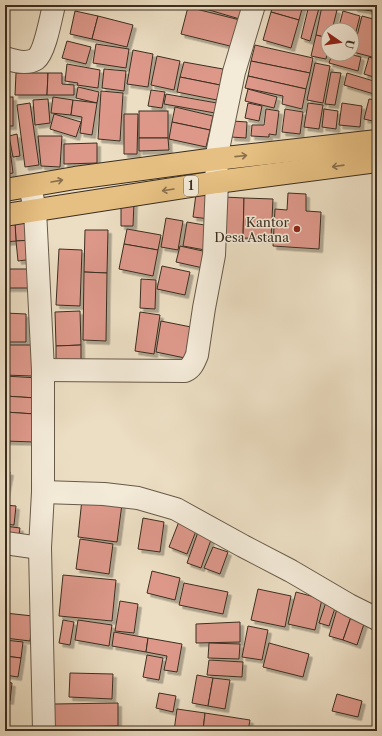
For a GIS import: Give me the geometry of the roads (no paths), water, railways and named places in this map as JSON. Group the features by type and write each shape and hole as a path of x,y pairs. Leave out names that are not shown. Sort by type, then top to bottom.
{"highway":[{"name":"1","path":"5,190 75,178 216,159 377,141"},
{"name":"1","path":"5,215 217,182 377,161"}],"street":[{"path":"5,58 24,62 37,58 47,35 54,5"},
{"path":"43,370 185,372 195,362 214,255 217,182 216,159 234,72 254,5"},
{"path":"30,186 35,210 43,370 43,492 40,548 44,731"},
{"path":"43,492 104,494 138,498 176,508 243,546 292,571 349,605 377,619"},
{"path":"5,543 40,548"}],"place":[{"name":"Kantor Desa Astana","path":"297,229"}]}
